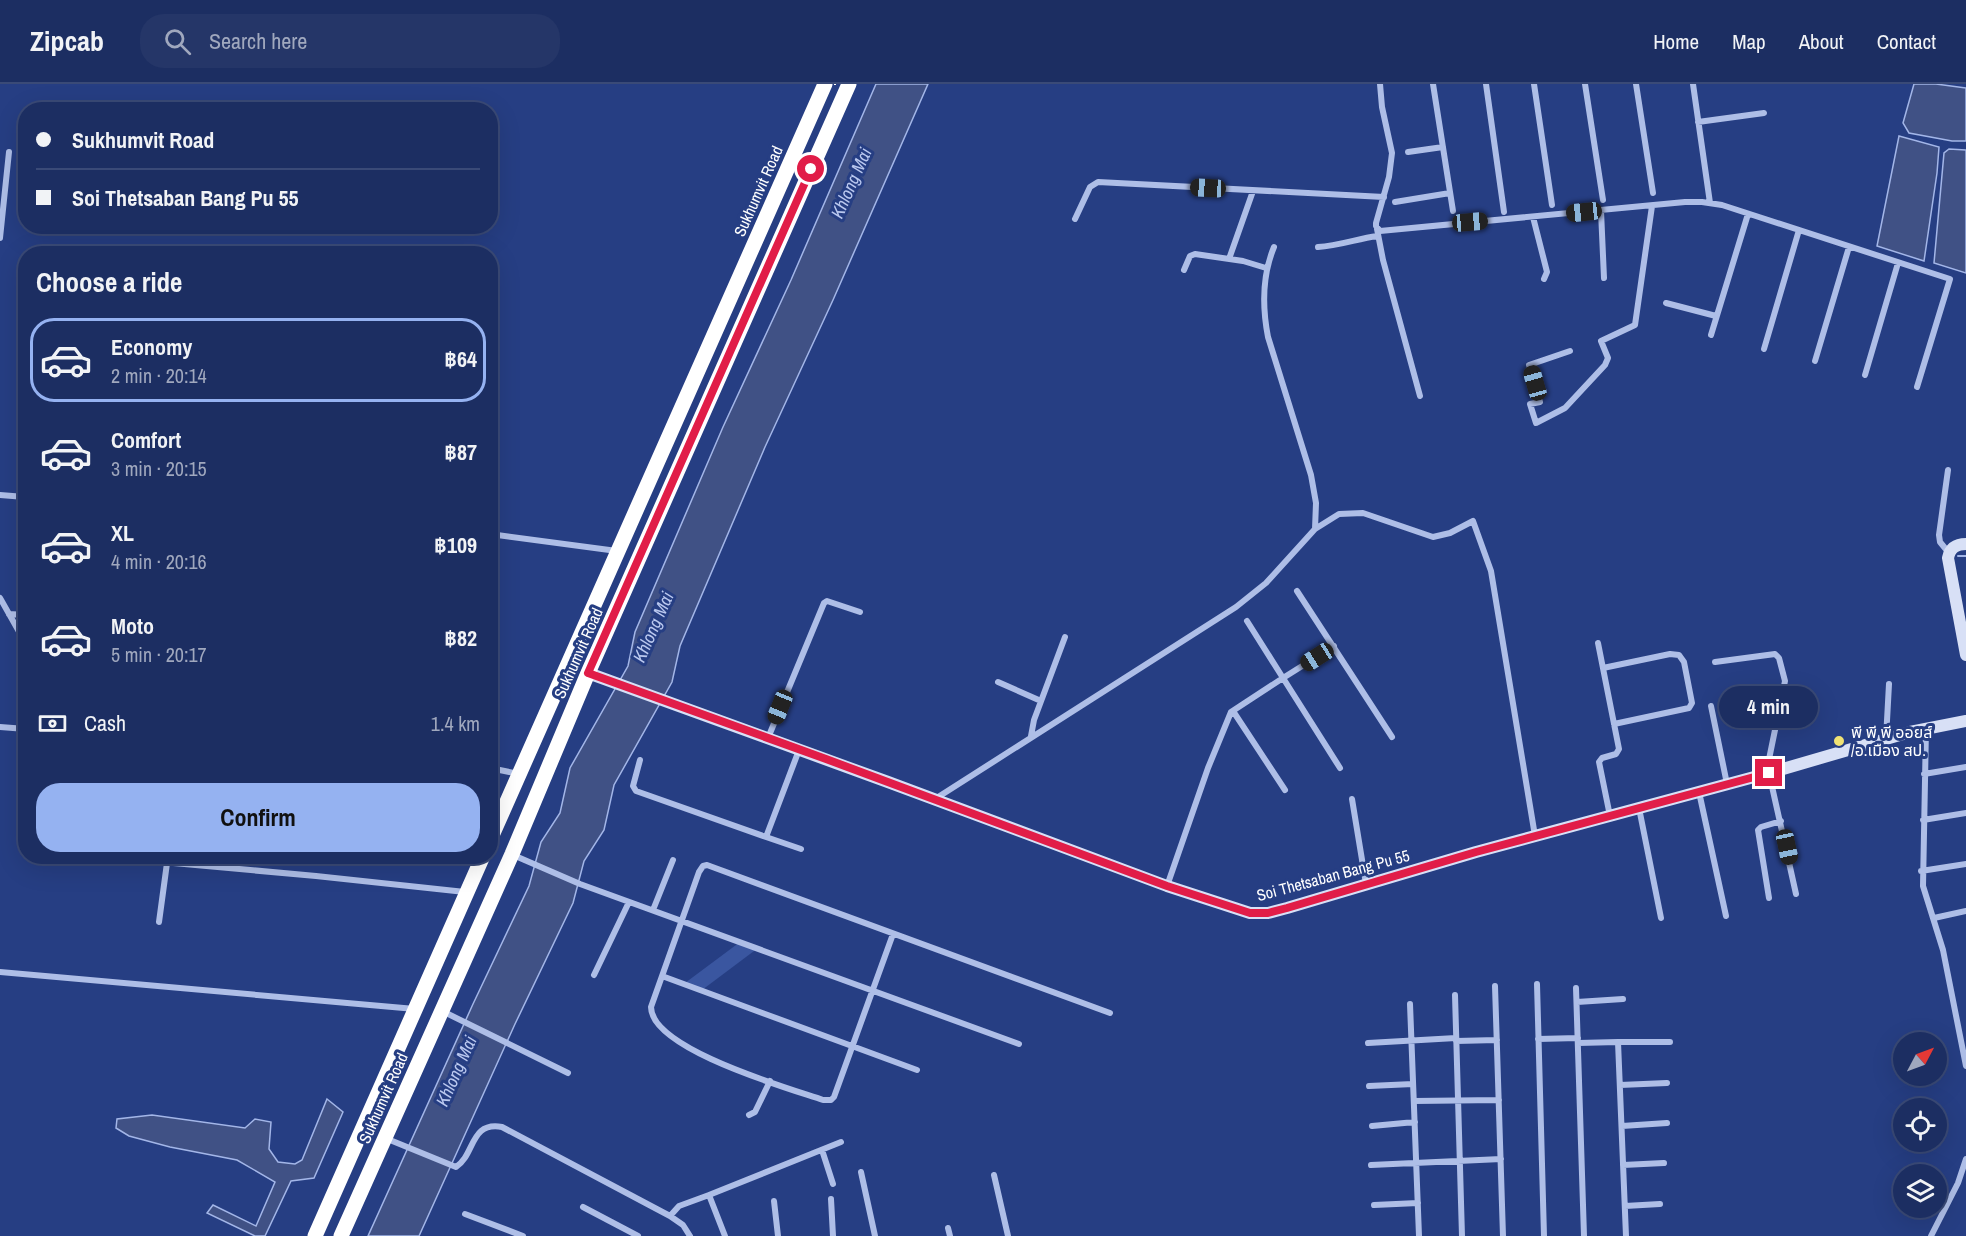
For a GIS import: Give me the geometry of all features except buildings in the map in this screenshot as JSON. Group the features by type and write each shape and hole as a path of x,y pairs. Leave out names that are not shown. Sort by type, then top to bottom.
{"highway":[{"name":"Sukhumvit Road","path":"498,822 825,84"},
{"name":"Sukhumvit Road","path":"341,1236 512,855 588,673 849,84"},
{"path":"672,429 693,438"},
{"name":"Sukhumvit Road","path":"315,1236 479,864"}],"street":[{"path":"1380,84 1382,107 1392,153 1380,197 1376,223 1377,233 1420,396"},
{"path":"1433,84 1453,211"},
{"path":"1485,84 1504,212"},
{"path":"1534,84 1552,205"},
{"path":"1585,84 1603,200"},
{"path":"1636,84 1653,194"},
{"path":"1693,84 1710,203"},
{"path":"1698,122 1764,113"},
{"path":"1408,152 1443,147"},
{"path":"0,238 3,172 9,152"},
{"path":"1075,219 1090,187 1098,182 1380,197"},
{"path":"1229,259 1253,191"},
{"path":"1395,202 1450,193"},
{"path":"1318,247 1334,246 1384,232 1685,202 1710,203 1950,279 1917,387"},
{"path":"1570,351 1529,365 1540,402 1530,404 1536,423 1565,408 1605,365 1608,358 1601,341 1635,325 1652,206"},
{"path":"1601,211 1604,278"},
{"path":"1711,335 1748,214"},
{"path":"1533,217 1547,272 1544,279"},
{"path":"1764,349 1799,230"},
{"path":"1274,247 1266,268 1265,320 1268,337 1311,475 1316,502 1315,530"},
{"path":"1815,361 1849,247"},
{"path":"1184,270 1193,254 1229,259 1266,268"},
{"path":"1865,375 1898,262"},
{"path":"1666,303 1716,316"},
{"path":"1948,470 1939,535 1942,546 1949,553"},
{"path":"0,495 18,496"},
{"path":"935,800 1253,594 1315,530 1328,519 1348,512 1381,518 1433,537 1450,533 1473,521 1491,572 1535,836"},
{"path":"498,535 617,552"},
{"path":"1966,544 1956,546 1949,553 1948,558 1966,655"},
{"path":"1297,591 1392,737"},
{"path":"0,598 18,630"},
{"path":"768,738 824,603 828,601 860,612"},
{"path":"9,614 18,615"},
{"path":"1247,621 1340,768"},
{"path":"1031,736 1034,720 1065,637"},
{"path":"1598,643 1618,751 1602,758 1599,762 1610,816"},
{"path":"1167,886 1208,768 1233,711 1334,646"},
{"path":"1603,668 1670,654 1679,655 1684,662 1692,703 1689,708 1614,724"},
{"path":"1715,662 1774,654 1779,658 1785,681 1767,773 1781,821 1796,894"},
{"name":"Soi Thetsaban Bang Pu 55","path":"588,673 1167,886 1241,911 1258,914 1287,908 1535,836 1926,728 1966,721"},
{"path":"998,682 1041,701"},
{"path":"1886,739 1889,684"},
{"path":"1711,706 1727,784"},
{"path":"1233,711 1285,790"},
{"path":"0,727 18,728"},
{"path":"1926,728 1921,871 1923,886 1943,950 1963,1034 1966,1065"},
{"path":"766,837 799,750"},
{"path":"640,760 633,786 636,791 801,849"},
{"path":"1924,774 1966,767"},
{"path":"498,770 520,774"},
{"path":"1699,792 1726,916"},
{"path":"1352,799 1366,884"},
{"path":"1639,808 1661,918"},
{"path":"1923,820 1966,813"},
{"path":"1769,898 1758,830 1781,821"},
{"path":"512,855 580,884 1019,1044"},
{"path":"653,910 673,860"},
{"path":"159,922 165,864"},
{"path":"203,864 467,892"},
{"path":"1921,871 1966,864"},
{"path":"893,934 831,1100 823,1100 701,1056 652,1018 651,1007 681,920 699,872 707,865 1110,1012"},
{"path":"594,975 629,902"},
{"path":"1934,918 1966,911"},
{"path":"0,972 416,1009"},
{"path":"662,976 916,1070"},
{"path":"1537,984 1544,1236"},
{"path":"1495,986 1503,1236"},
{"path":"1576,988 1584,1236"},
{"path":"1455,995 1462,1236"},
{"path":"1576,1002 1623,999"},
{"path":"1410,1004 1419,1236"},
{"path":"442,1011 568,1073"},
{"path":"1538,1039 1670,1042"},
{"path":"1368,1043 1497,1040"},
{"path":"1618,1042 1626,1236"},
{"path":"749,1115 755,1112 770,1081"},
{"path":"1620,1085 1667,1083"},
{"path":"1369,1086 1413,1084"},
{"path":"1414,1101 1499,1100"},
{"path":"1372,1126 1415,1122"},
{"path":"1622,1126 1666,1123"},
{"path":"385,1138 453,1167 461,1163 483,1129 495,1126 502,1128 670,1216 683,1226 690,1236"},
{"path":"670,1216 679,1206 841,1142"},
{"path":"822,1150 832,1184"},
{"path":"1371,1165 1501,1160"},
{"path":"1623,1166 1665,1163"},
{"path":"1931,1236 1958,1183 1965,1163"},
{"path":"861,1172 875,1236"},
{"path":"994,1175 1008,1236"},
{"path":"709,1195 725,1236"},
{"path":"831,1199 833,1236"},
{"path":"774,1201 778,1236"},
{"path":"1374,1205 1418,1203"},
{"path":"1625,1206 1660,1204"},
{"path":"583,1206 638,1236"},
{"path":"465,1214 523,1236"},
{"path":"948,1228 950,1236"}],"shaded area":[{"path":"740,942 758,948 702,990 685,983"}],"water":[{"name":"Khlong Mai","path":"876,84 928,84 833,300 765,447 680,646 672,682 614,785 604,830 584,861 573,903 515,1024 419,1236 368,1236 529,886 541,842 560,813 570,768 628,666 635,632 723,427 791,280"},
{"path":"1914,84 1966,88 1966,141 1952,141 1909,133 1903,123"},
{"path":"1899,136 1939,147 1924,261 1877,246"},
{"path":"1949,149 1966,150 1966,273 1934,263 1944,153"},
{"path":"327,1099 343,1112 314,1178 291,1181 265,1236 255,1236 207,1213 213,1205 256,1226 275,1182 237,1160 170,1147 129,1136 116,1128 117,1119 152,1115 245,1128 255,1119 271,1122 269,1149 278,1162 295,1164 302,1160"}],"waterway":[{"path":"1958,556 1966,556"}],"place":[{"name":"พี พี พี ออยส์ /อ.เมือง สป.","path":"1839,741"}],"route":[{"path":"811,169 588,673 1167,886 1241,911 1258,914 1287,908 1476,852 1769,773"}]}
